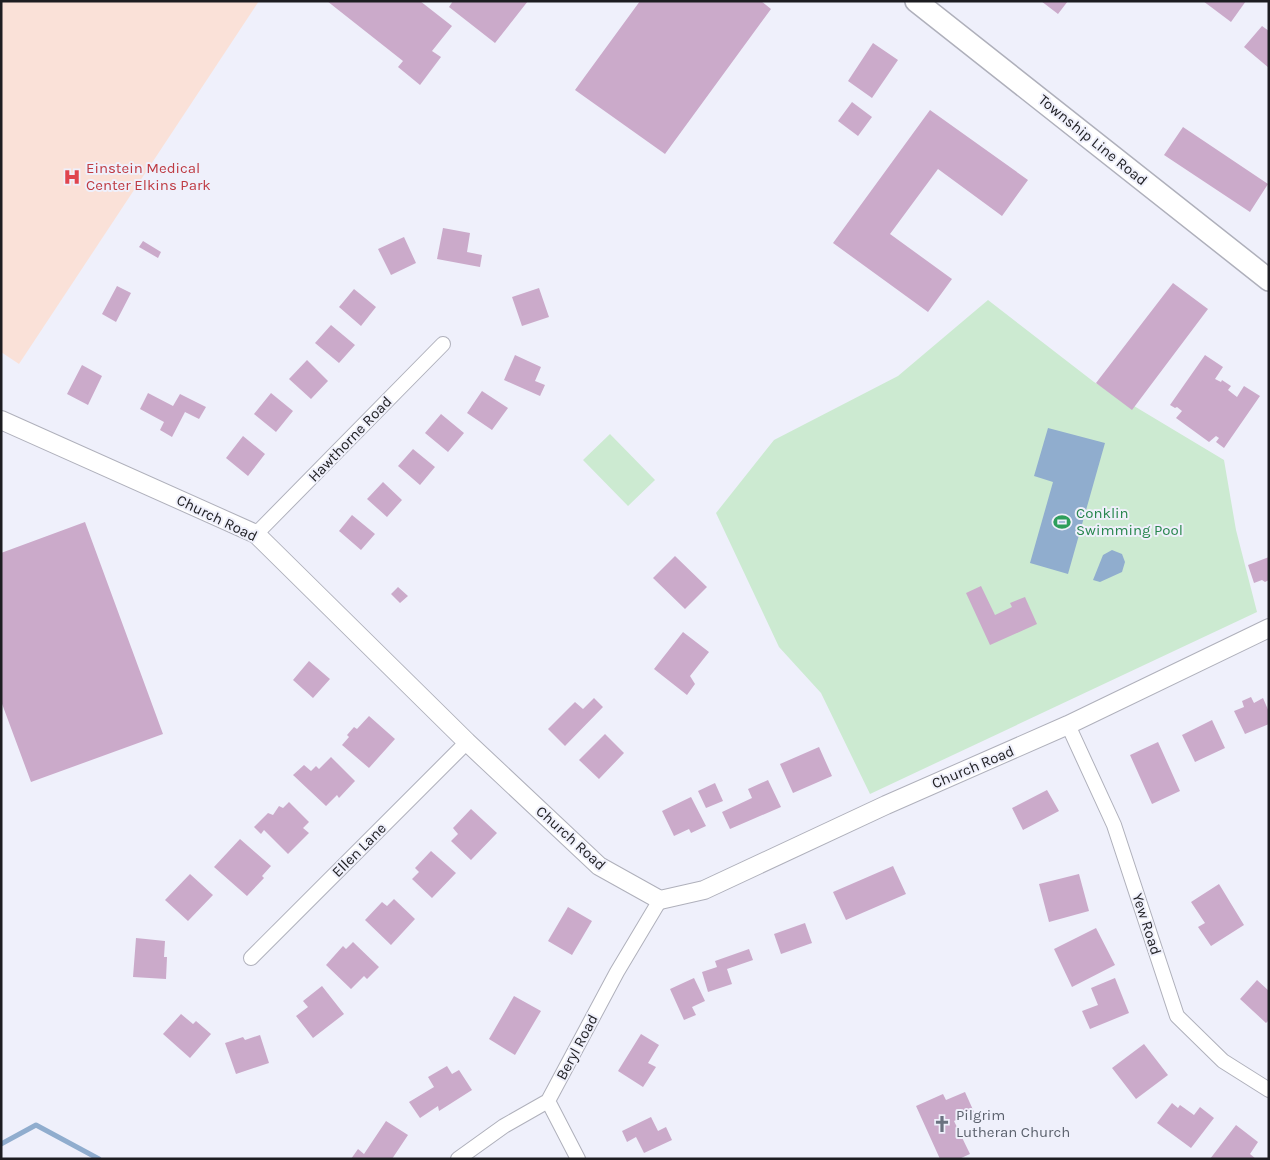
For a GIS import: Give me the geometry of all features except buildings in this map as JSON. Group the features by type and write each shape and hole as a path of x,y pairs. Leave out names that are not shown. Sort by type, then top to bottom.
{"main road":[{"name":"Township Line Road","path":"916,1 1269,280"}],"street":[{"name":"Hawthorne Road","path":"256,534 443,344"},
{"name":"Church Road","path":"1,420 256,534 467,742 599,866 660,900 704,890 886,805 1068,725 1269,628"},
{"name":"Yew Road","path":"1068,725 1114,825 1177,1016 1223,1061 1269,1090"},
{"name":"Ellen Lane","path":"250,958 467,742"},
{"name":"Beryl Road","path":"548,1101 617,972 660,900"},
{"path":"458,1159 504,1126 548,1101 578,1159"}],"shaded area":[{"name":"Einstein Medical Center Elkins Park","path":"1,1 259,1 19,364 1,352"}],"green space":[{"path":"988,300 1094,382 1224,460 1236,530 1257,612 870,794 821,693 779,647 716,513 774,440 898,376"},
{"path":"610,434 655,480 628,506 583,460"}],"water":[{"name":"Conklin Swimming Pool","path":"1048,428 1105,443 1068,574 1030,563 1053,482 1034,476"},
{"path":"1112,550 1122,554 1125,562 1122,572 1100,582 1093,580 1103,555"}],"waterway":[{"path":"1,1144 36,1125 99,1159"}],"place":[{"name":"Einstein Medical Center Elkins Park","path":"72,177"},
{"name":"Conklin Swimming Pool","path":"1062,522"},
{"name":"Pilgrim Lutheran Church","path":"942,1124"}]}
